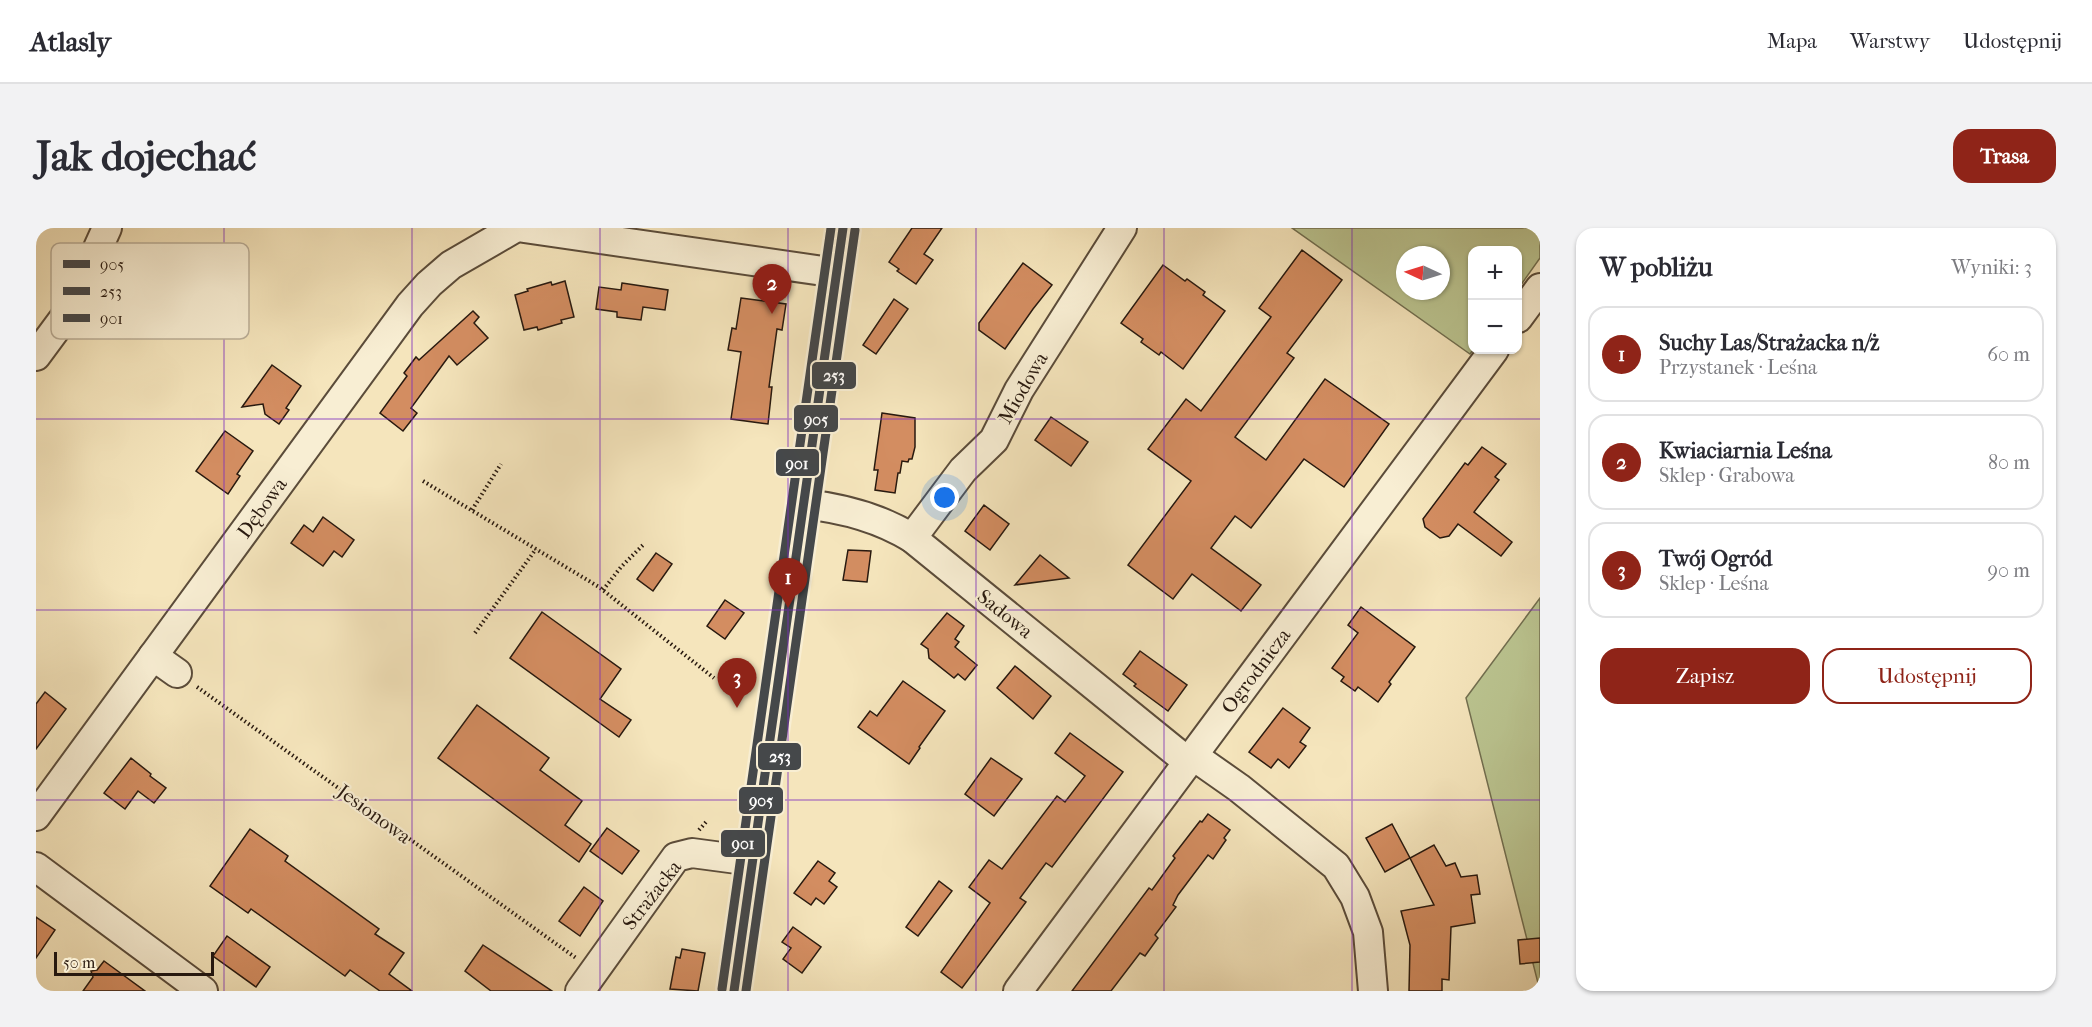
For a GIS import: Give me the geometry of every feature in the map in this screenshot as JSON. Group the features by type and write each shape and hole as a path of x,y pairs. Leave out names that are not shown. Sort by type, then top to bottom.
{"street":[{"path":"100,243 107,228"},
{"name":"Dębowa","path":"36,816 410,305 451,265 515,228"},
{"path":"524,228 837,273"},
{"path":"734,991 843,228"},
{"name":"Miodowa","path":"912,538 963,470 994,440 1019,390 1122,228"},
{"path":"1522,313 1540,288"},
{"path":"36,356 51,336"},
{"name":"Ogrodnicza","path":"1018,991 1491,354"},
{"name":"Sadowa","path":"804,504 829,507 892,526 912,538 1190,758 1239,789 1336,866 1355,897 1368,932 1372,991"},
{"path":"153,656 177,673"},
{"name":"Strażacka","path":"587,981 676,856 692,854 752,861"},
{"path":"36,867 203,991"}],"path":[{"path":"472,510 501,464"},
{"path":"423,481 603,590 714,678"},
{"path":"603,590 621,567 644,544"},
{"path":"475,633 536,549"},
{"name":"Jesionowa","path":"177,673 587,981"}],"green space":[{"path":"1292,228 1540,228 1540,258 1522,283 1522,246 1468,246 1468,353"},
{"path":"1540,598 1540,991 1466,698"}],"building":[{"path":"912,228 942,228 924,254 933,260 916,284 897,271 899,269 889,262"},
{"path":"1302,250 1342,280 1287,353 1294,358 1235,437 1266,460 1325,379 1389,424 1344,487 1304,459 1251,528 1235,516 1211,548 1261,585 1241,611 1192,574 1173,599 1128,565 1191,481 1148,449 1186,399 1201,411 1271,317 1259,308"},
{"path":"1023,263 1052,285 1005,349 979,330 979,323"},
{"path":"1163,265 1205,292 1203,295 1225,311 1183,369 1161,352 1159,355 1141,342 1143,339 1121,323"},
{"path":"565,281 574,317 538,330 537,327 524,330 515,295 551,282 552,285"},
{"path":"622,283 668,290 665,310 643,307 641,320 617,317 617,312 596,309 599,287 621,290"},
{"path":"741,298 786,304 782,330 777,329 769,387 772,387 768,424 731,419 741,352 728,350 732,328 736,329"},
{"path":"894,299 908,309 876,354 863,345"},
{"path":"473,311 479,317 474,323 488,338 457,365 449,356 411,408 417,413 403,431 380,413 407,376 404,373 416,357 419,360"},
{"path":"272,365 301,386 286,408 289,410 279,424 265,414 263,404 242,407"},
{"path":"882,413 915,418 915,447 912,459 908,462 902,461 895,493 875,490 878,470 874,470"},
{"path":"1051,417 1088,442 1071,466 1035,440"},
{"path":"225,431 253,451 237,474 240,476 228,494 196,471"},
{"path":"1482,447 1506,464 1495,477 1499,480 1474,512 1512,542 1501,556 1458,524 1449,536 1440,538 1425,527 1423,519 1465,463 1468,465"},
{"path":"984,505 1009,524 990,550 965,531"},
{"path":"323,517 354,540 342,557 334,551 323,566 291,543 304,525 313,532"},
{"path":"848,550 871,551 867,582 843,580"},
{"path":"656,553 672,564 653,591 637,579"},
{"path":"1040,555 1069,578 1015,585"},
{"path":"725,600 744,613 725,639 707,626"},
{"path":"1361,607 1415,647 1389,682 1391,684 1378,702 1358,687 1355,691 1341,681 1344,677 1332,668 1358,633 1348,625"},
{"path":"542,612 621,669 600,699 631,720 619,737 510,658"},
{"path":"947,613 964,626 955,639 959,642 955,647 977,665 965,680 958,674 954,678 929,658 928,649 921,644"},
{"path":"1140,651 1187,685 1168,711 1134,686 1136,684 1123,674"},
{"path":"1015,666 1051,696 1033,719 997,688"},
{"path":"903,681 945,711 909,764 858,727 870,711 877,716"},
{"path":"45,692 66,709 36,749 36,704"},
{"path":"477,705 549,758 540,770 582,801 565,825 591,844 579,862 438,758"},
{"path":"1283,708 1310,728 1300,742 1306,746 1289,768 1278,759 1271,768 1249,752"},
{"path":"1070,733 1123,772 1052,867 1046,863 1020,898 1026,902 962,988 941,972 990,903 969,887 989,860 1002,869 1057,796 1065,802 1085,776 1055,753"},
{"path":"131,758 166,788 154,803 138,791 125,809 104,793"},
{"path":"991,758 1022,779 994,816 965,794"},
{"path":"1208,814 1230,830 1224,838 1226,840 1213,859 1208,855 1178,895 1173,905 1176,907 1155,935 1158,938 1145,956 1140,953 1111,991 1072,991 1149,888 1152,890 1175,858 1173,856"},
{"path":"1392,824 1410,858 1385,872 1366,838"},
{"path":"607,828 639,851 622,874 590,851"},
{"path":"250,829 288,856 285,861 379,929 375,934 404,953 389,974 412,991 380,991 350,970 345,976 251,909 248,913 210,886"},
{"path":"1434,845 1446,866 1455,863 1461,877 1477,875 1480,894 1471,895 1475,923 1451,927 1449,980 1442,979 1442,991 1409,991 1410,945 1401,911 1434,905 1410,858"},
{"path":"818,861 835,873 829,881 837,887 824,904 816,898 811,905 794,893"},
{"path":"939,881 952,891 918,936 906,927"},
{"path":"584,887 603,901 580,936 559,921"},
{"path":"36,917 55,930 36,958"},
{"path":"793,927 821,947 802,973 783,959 791,948 782,942"},
{"path":"227,936 270,967 256,987 213,956"},
{"path":"1540,938 1540,962 1520,964 1518,940"},
{"path":"483,945 552,991 491,991 465,971"},
{"path":"682,949 705,953 698,991 670,989 676,957 680,958"},
{"path":"104,961 145,991 83,991 93,977 91,971 97,970"}],"transit line":[{"name":"901","path":"722,989 831,228"},
{"name":"905","path":"734,991 843,228"},
{"name":"253","path":"746,991 855,230"}],"place":[{"name":"Kwiaciarnia Leśna","path":"772,314"},
{"name":"Suchy Las/Strażacka n/ż","path":"788,608"},
{"name":"Twój Ogród","path":"737,708"}]}
